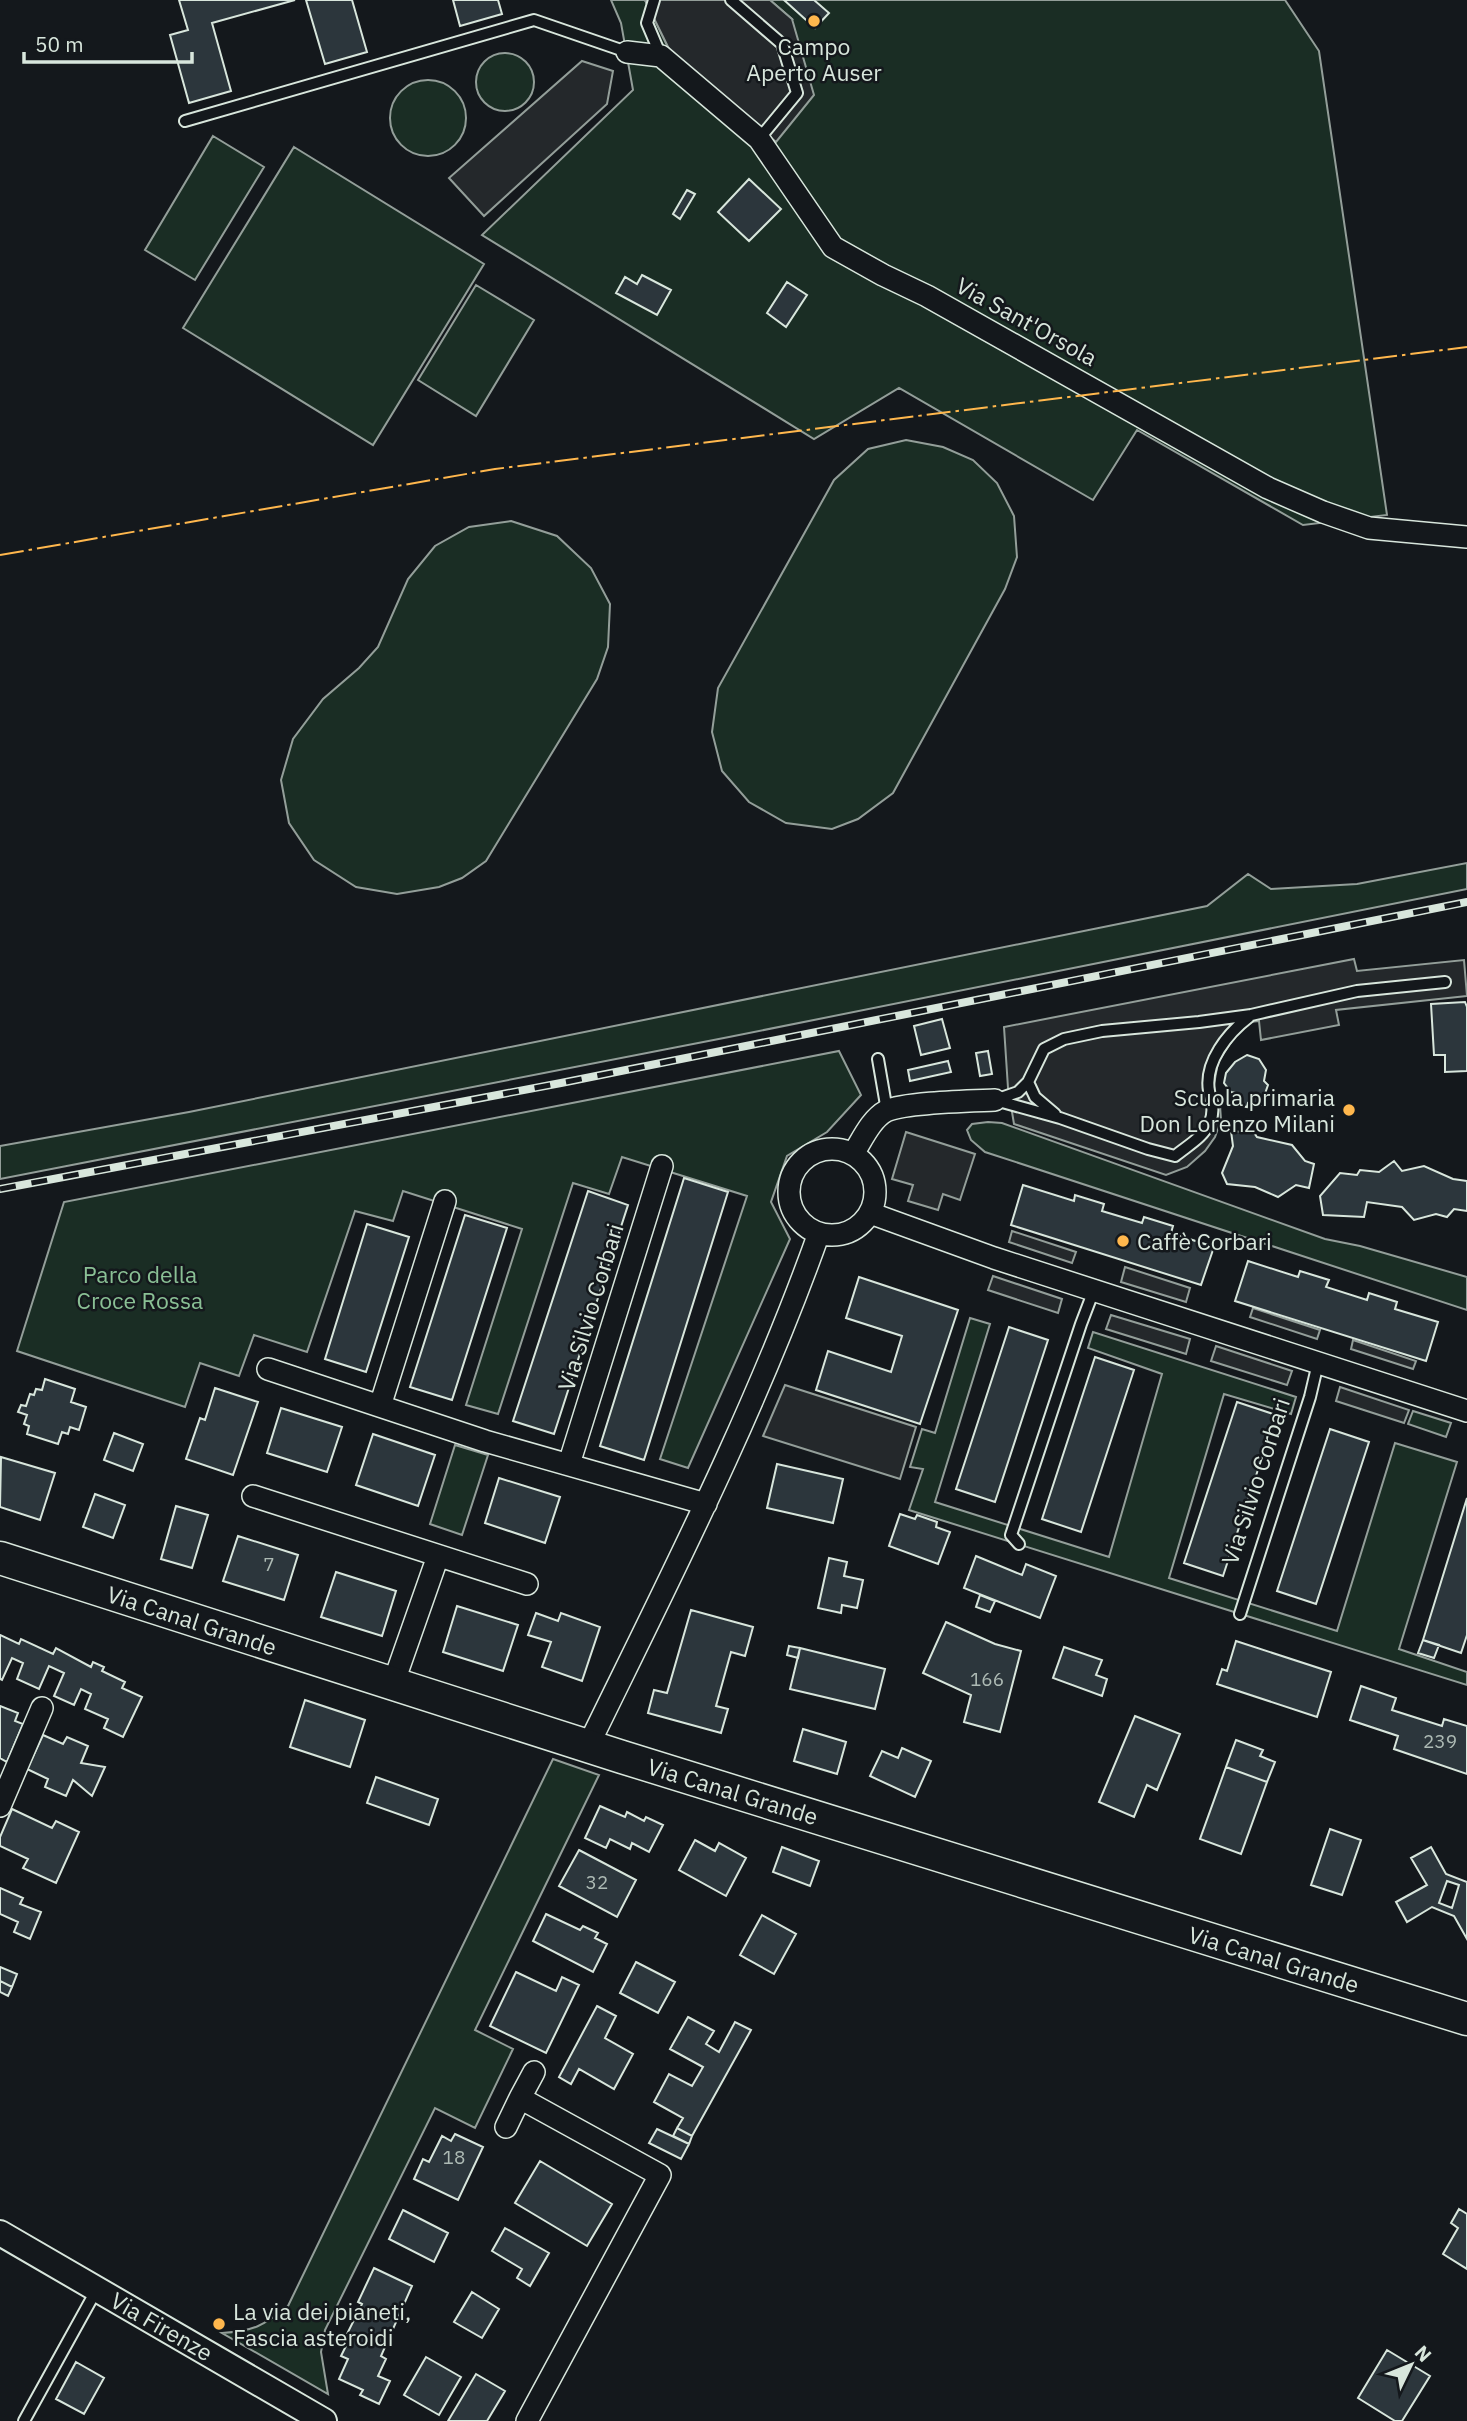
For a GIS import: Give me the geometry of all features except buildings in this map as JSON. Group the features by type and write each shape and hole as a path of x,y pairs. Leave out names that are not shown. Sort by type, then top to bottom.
{"main road":[{"name":"Via Canal Grande","path":"0,1558 588,1746 1467,2019"}],"street":[{"path":"626,52 661,56"},
{"name":"Via Sant'Orsola","path":"661,56 759,139 833,247 939,302 1268,488 1369,528 1467,537"},
{"path":"853,1154 875,1121 887,1111 920,1105 995,1100"},
{"path":"827,1149 853,1154 864,1162 872,1174 875,1201 870,1213 863,1223 843,1235 819,1233 808,1228 798,1219 792,1208 789,1195 794,1171 803,1160 827,1149"},
{"name":"Via Silvio Corbari","path":"569,1464 662,1166"},
{"path":"380,1406 445,1201"},
{"path":"870,1213 994,1258 1467,1411"},
{"path":"588,1746 706,1504 751,1403 819,1233"},
{"path":"268,1369 485,1441 706,1504"},
{"path":"253,1496 527,1584"},
{"path":"393,1684 438,1556"},
{"path":"0,1806 42,1708"},
{"path":"506,2127 534,2072"},
{"path":"520,2098 660,2175 527,2421"},
{"name":"Via Firenze","path":"0,2233 324,2421"}],"lane":[{"path":"654,0 647,23 661,56"},
{"path":"731,0 782,44 797,93 759,139"},
{"path":"185,121 534,20 626,52"},
{"path":"995,1100 1018,1092 1028,1082 1044,1049 1064,1039 1102,1031 1251,1015 1357,991 1445,982"},
{"path":"995,1100 1060,1118 1175,1156 1196,1140 1210,1122 1213,1111 1209,1093 1211,1069 1225,1040 1251,1015"},
{"path":"878,1059 887,1111"},
{"path":"1028,1082 1035,1097 1060,1118"},
{"path":"1018,1544 1011,1535 1094,1290"},
{"name":"Via Silvio Corbari","path":"1240,1614 1310,1397 1318,1363"},
{"path":"24,2421 97,2289"}],"green space":[{"path":"611,0 645,0 671,53 792,19 770,0 1285,0 1319,51 1387,515 1303,525 1137,430 1093,500 899,388 814,439 482,235 633,90 621,23"},
{"path":"499,53 511,53 526,61 534,76 534,88 526,103 511,111 499,111 484,103 476,88 476,76 484,61"},
{"path":"428,80 443,83 455,91 463,103 466,118 463,133 455,145 443,153 428,156 413,153 401,145 393,133 390,118 393,103 401,91 413,83"},
{"path":"213,136 264,167 195,280 145,250"},
{"path":"294,147 484,264 373,445 183,328"},
{"path":"476,285 534,320 476,416 418,380"},
{"path":"906,440 943,447 973,460 997,483 1014,516 1017,557 1005,589 893,793 858,819 832,829 786,823 749,802 722,771 712,732 718,688 834,480 868,449"},
{"path":"511,521 557,536 591,568 610,604 608,647 597,679 486,861 462,878 439,887 397,894 356,887 314,860 289,823 281,780 293,739 323,699 359,668 378,647 408,579 435,546 469,527"},
{"path":"1467,863 1467,889 0,1179 0,1146 189,1112 1207,906 1248,874 1271,889 1357,884"},
{"name":"Parco della Croce Rossa","path":"839,1051 861,1095 827,1132 787,1156 771,1202 790,1239 688,1468 660,1459 747,1196 622,1157 609,1194 573,1183 498,1414 466,1405 522,1229 403,1191 393,1221 355,1211 307,1352 254,1335 239,1376 200,1363 185,1407 17,1351 64,1202"},
{"path":"1002,1123 1325,1239 1360,1246 1467,1277 1467,1310 985,1152 971,1140 967,1130 972,1124"},
{"path":"970,1318 990,1324 935,1502 1109,1557 1162,1374 1088,1348 1093,1332 1296,1397 1291,1414 1224,1394 1169,1578 1337,1631 1395,1443 1457,1462 1399,1649 1467,1672 1467,1685 909,1510 923,1469 910,1467 922,1429 935,1433"},
{"path":"1413,1411 1451,1423 1446,1437 1408,1424"},
{"path":"455,1445 488,1455 462,1535 430,1524"},
{"path":"553,1759 599,1775 475,2030 513,2049 475,2128 435,2108 325,2330 321,2352 328,2394 222,2333 258,2326 288,2306"}],"shaded area":[{"path":"645,0 770,0 792,19 814,95 776,142 671,53"},
{"path":"582,61 613,71 607,104 484,216 449,178"},
{"path":"1354,959 1357,971 1464,960 1467,996 1336,1010 1339,1025 1261,1040 1259,1021 1249,1022 1240,1029 1218,1062 1213,1090 1220,1105 1221,1120 1215,1137 1205,1151 1187,1167 1166,1175 1014,1124 1008,1088 1004,1027"},
{"path":"906,1132 975,1154 960,1200 943,1194 938,1210 908,1201 913,1185 892,1179"},
{"path":"1012,1231 1076,1252 1072,1263 1009,1242"},
{"path":"1125,1267 1190,1288 1186,1302 1121,1282"},
{"path":"993,1276 1062,1299 1058,1313 988,1290"},
{"path":"1253,1308 1320,1330 1317,1339 1250,1317"},
{"path":"1111,1315 1190,1339 1186,1354 1106,1329"},
{"path":"1353,1340 1416,1361 1413,1369 1351,1349"},
{"path":"1216,1346 1292,1371 1287,1385 1211,1361"},
{"path":"785,1385 916,1427 900,1479 763,1436"},
{"path":"1340,1387 1409,1410 1404,1423 1336,1401"}],"railway":[{"path":"0,1189 561,1083 1467,902"}],"power":[{"path":"0,555 495,469 1467,347"}],"place":[{"name":"Campo Aperto Auser","path":"814,21"},
{"name":"Scuola primaria Don Lorenzo Milani","path":"1349,1110"},
{"name":"Caffè Corbari","path":"1123,1241"},
{"name":"La via dei pianeti, Fascia asteroidi","path":"219,2324"}]}
